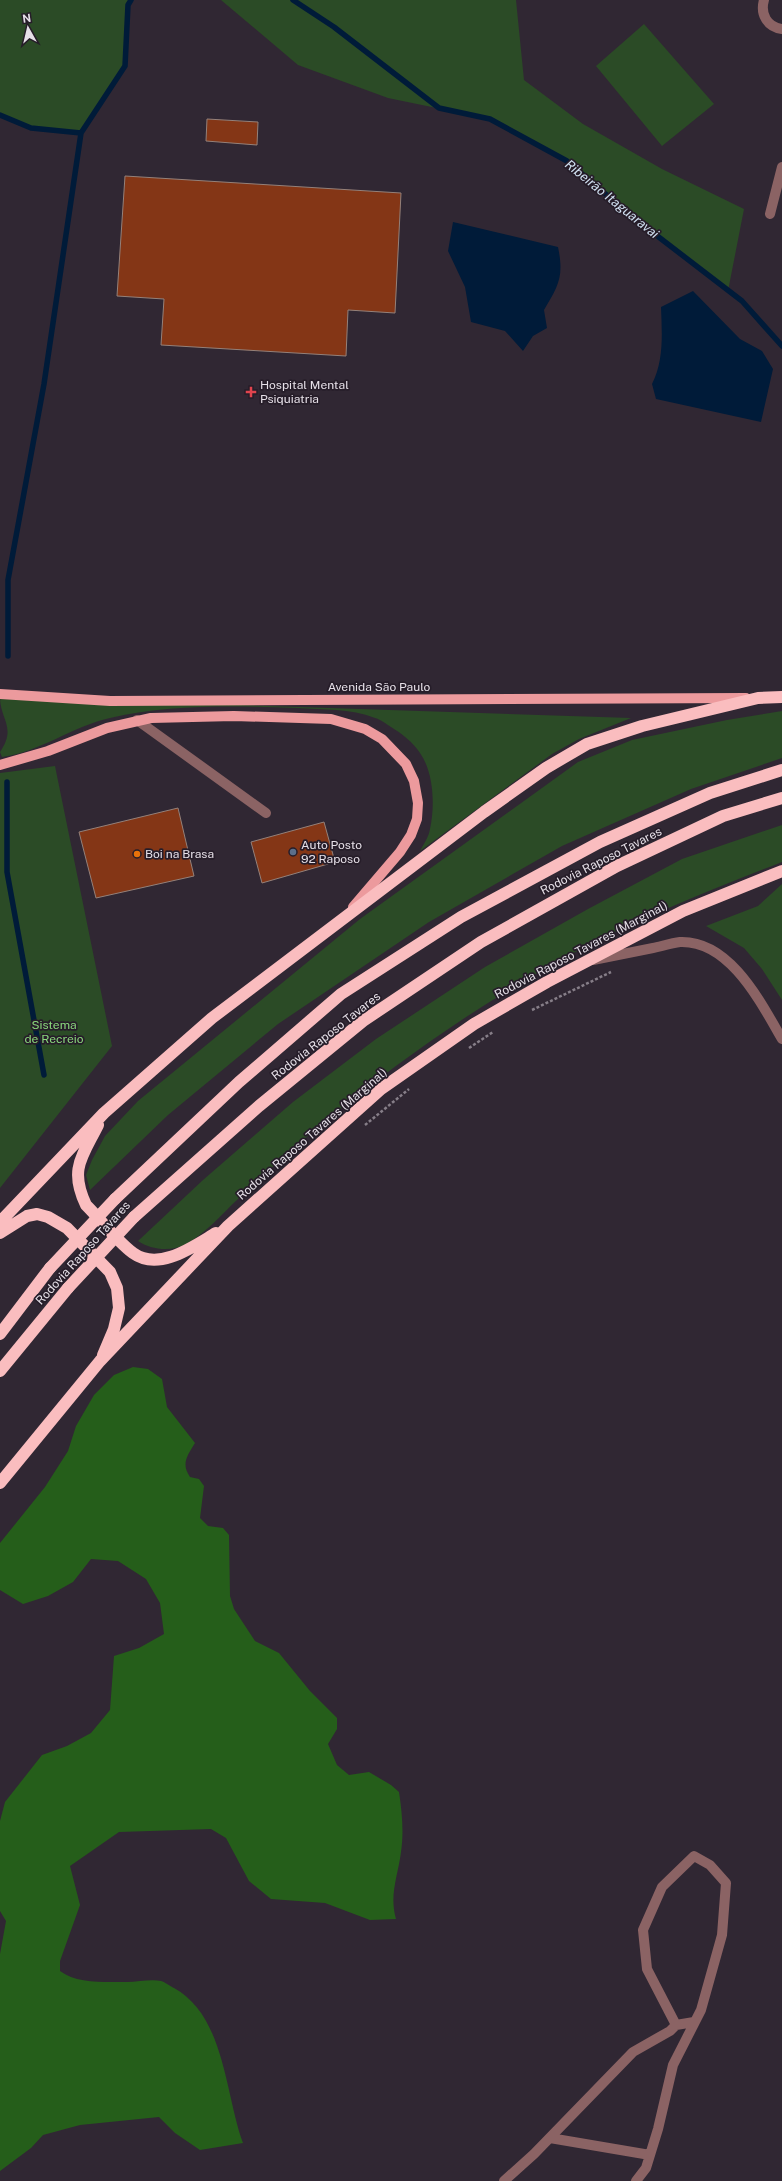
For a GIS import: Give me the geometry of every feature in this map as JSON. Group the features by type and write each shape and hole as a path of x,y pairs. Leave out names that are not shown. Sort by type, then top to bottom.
{"highway":[{"path":"0,1222 104,1113 212,1018 484,812 546,768 587,744 642,726 758,698 782,697"},
{"name":"Rodovia Raposo Tavares","path":"0,1334 50,1268 115,1199 239,1082 341,994 461,917 600,842 710,793 782,770"},
{"name":"Rodovia Raposo Tavares","path":"0,1371 68,1288 134,1217 259,1106 363,1021 481,942 617,866 723,816 782,798"},
{"name":"Rodovia Raposo Tavares (Marginal)","path":"0,1483 100,1361 228,1226 381,1089 474,1024 586,962 683,911 782,871"},
{"path":"104,1113 81,1160 76,1175 86,1205 134,1254 148,1259 164,1258 186,1251 228,1226"},
{"path":"0,1233 27,1216 37,1214 48,1217 67,1228 110,1272 117,1288 119,1308 114,1329 100,1361"}],"main road":[{"name":"Avenida São Paulo","path":"0,694 110,701 758,698"},
{"path":"0,765 48,751 107,728 151,718 234,716 331,719 366,729 382,739 406,764 414,781 418,803 417,819 411,835 400,852 346,916"}],"street":[{"path":"764,0 763,13 765,19 770,24 782,29"},
{"path":"770,214 782,168"},
{"path":"137,720 266,813"},
{"path":"586,962 681,942 703,946 720,954 737,971 754,992 782,1039"},
{"path":"636,2181 646,2168 674,2065 701,2010 722,1935 726,1883 710,1865 694,1856 662,1887 643,1930 647,1969 676,2025"},
{"path":"504,2181 550,2138 634,2052 670,2031 676,2025 694,2022"},
{"path":"550,2138 650,2155"}],"path":[{"path":"528,1012 616,969"},
{"path":"464,1051 496,1030"},
{"path":"360,1129 414,1085"}],"green space":[{"path":"0,0 131,0 128,5 125,66 81,133 31,128 0,115"},
{"path":"221,0 516,0 524,80 583,124 662,169 744,209 728,291 643,225 567,161 490,119 388,98 298,65"},
{"path":"644,24 714,104 662,146 596,66"},
{"path":"0,697 631,718 579,739 552,754 420,851 429,834 433,810 431,780 428,770 420,753 410,742 399,732 377,719 356,712 297,708 203,707 157,710 133,713 96,722 30,750 2,757 0,752 5,743 7,730"},
{"path":"782,711 782,758 691,789 562,846 429,922 278,1024 168,1115 90,1190 86,1175 92,1160 105,1136 138,1101 360,919 578,762 632,740 727,720"},
{"name":"Sistema de Recreio","path":"55,766 112,1046 0,1188 0,773"},
{"path":"782,825 782,862 699,895 617,931 564,958 502,994 412,1054 355,1097 315,1129 193,1240 180,1247 168,1249 155,1248 138,1241 203,1180 293,1102 376,1039 485,967 588,909 682,859"},
{"path":"782,884 782,1000 762,969 744,948 706,926 758,906"},
{"path":"133,1367 148,1369 162,1379 167,1407 195,1443 186,1460 186,1468 190,1477 199,1479 204,1486 200,1518 208,1526 223,1528 229,1535 230,1596 234,1609 255,1641 279,1653 310,1691 337,1718 337,1729 328,1744 337,1765 349,1775 369,1772 391,1785 399,1792 402,1814 402,1837 393,1902 396,1919 370,1920 325,1903 271,1899 249,1881 226,1838 211,1829 119,1832 70,1866 80,1905 60,1961 60,1971 75,1978 92,1981 161,1981 174,1988 191,2001 204,2017 213,2036 221,2058 243,2143 200,2150 175,2133 159,2117 80,2125 43,2135 31,2148 0,2171 0,1954 6,1921 0,1911 0,1821 5,1802 42,1755 67,1746 91,1733 110,1710 114,1656 139,1648 164,1634 160,1603 146,1579 118,1561 91,1559 73,1582 48,1596 23,1604 0,1590 0,1543 45,1487 68,1451 76,1426 94,1395 114,1375"}],"water":[{"path":"453,222 558,247 560,257 560,273 557,287 544,310 547,328 533,336 523,351 505,331 471,322 465,287 448,251"},
{"path":"693,291 740,339 762,351 773,369 761,422 656,399 652,384 659,366 662,337 661,307"}],"building":[{"path":"207,119 258,122 257,145 206,141"},
{"path":"125,176 401,193 395,313 348,310 346,356 161,345 164,299 117,296"},
{"name":"Boi na Brasa","path":"178,808 194,876 96,898 79,832"},
{"name":"Auto Posto 92 Raposo","path":"324,822 335,862 262,883 251,842"}],"waterway":[{"name":"Ribeirão Itaguaravai","path":"0,115 31,128 81,133 125,66 128,5 131,0"},
{"name":"Ribeirão Itaguaravai","path":"293,0 334,27 439,108 490,119 567,161 630,215 742,301 782,346"},
{"path":"8,656 8,580 44,384 81,133"},
{"path":"7,782 7,872 44,1075"}],"place":[{"name":"Hospital Mental Psiquiatria","path":"251,392"},
{"name":"Auto Posto 92 Raposo","path":"293,852"},
{"name":"Boi na Brasa","path":"137,854"}]}
